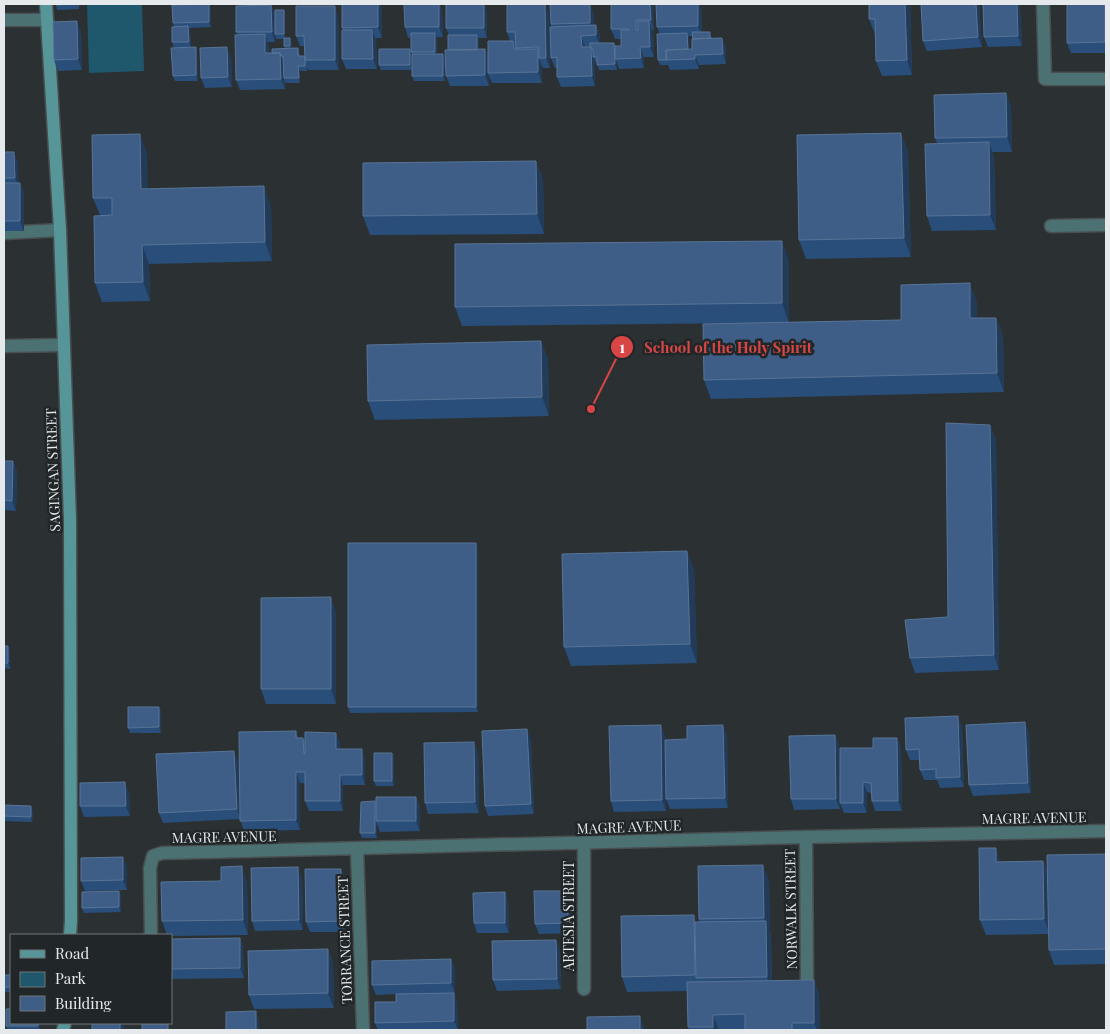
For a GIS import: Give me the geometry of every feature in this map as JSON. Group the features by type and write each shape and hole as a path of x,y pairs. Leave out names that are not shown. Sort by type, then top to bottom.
{"main road":[{"name":"SAGINGAN STREET","path":"46,4 60,230 70,530 70,934"}],"street":[{"path":"1043,4 1045,79 1106,79"},
{"path":"4,20 47,20"},
{"path":"1051,226 1106,225"},
{"path":"4,233 60,230"},
{"path":"4,346 64,345"},
{"name":"MAGRE AVENUE","path":"151,934 150,868 153,856 162,853 1106,831"},
{"name":"NORWALK STREET","path":"806,837 807,981"},
{"name":"ARTESIA STREET","path":"584,843 584,989"},
{"name":"TORRANCE STREET","path":"358,849 362,1030"}],"green space":[{"path":"87,4 142,4 144,71 89,73"}],"building":[{"path":"209,4 209,22 173,23 172,5"},
{"path":"342,4 378,4 378,27 342,28"},
{"path":"404,4 439,4 439,27 405,27"},
{"path":"446,4 484,4 484,28 446,28"},
{"path":"507,4 545,4 546,58 539,58 539,47 516,48 515,32 507,32"},
{"path":"550,4 590,4 590,23 551,24"},
{"path":"611,4 650,4 651,20 636,20 636,30 638,30 638,21 649,21 650,47 640,47 641,58 615,59 615,46 621,46 621,30 629,29 611,29"},
{"path":"656,4 698,4 698,26 657,27"},
{"path":"869,4 905,4 907,60 876,61 875,19 869,19"},
{"path":"921,4 976,4 978,37 923,41"},
{"path":"983,4 1017,4 1018,36 984,37"},
{"path":"1067,4 1105,4 1105,42 1067,43"},
{"path":"271,5 272,32 236,32 236,6"},
{"path":"296,6 335,6 335,60 305,60 304,36 296,36"},
{"path":"275,10 284,10 284,34 275,34"},
{"path":"77,21 78,59 54,60 53,22"},
{"path":"596,25 596,35 581,36 582,47 591,47 592,76 557,77 557,57 551,58 550,27"},
{"path":"188,26 189,42 172,42 172,27"},
{"path":"342,30 372,30 373,59 342,59"},
{"path":"692,32 710,32 710,38 693,39"},
{"path":"411,33 435,33 435,52 411,52"},
{"path":"687,33 688,49 666,50 667,60 658,60 657,34"},
{"path":"265,34 265,53 280,53 281,79 236,80 235,35"},
{"path":"448,35 477,35 477,50 448,50"},
{"path":"284,38 290,38 290,46 284,46"},
{"path":"722,38 723,54 695,55 695,59 666,60 666,50 692,49 692,39"},
{"path":"488,41 513,41 514,49 538,49 538,72 488,73"},
{"path":"590,43 614,43 615,64 597,65 597,57 593,57"},
{"path":"196,47 196,75 173,76 171,48"},
{"path":"227,47 228,77 201,78 200,48"},
{"path":"298,48 298,56 305,56 305,66 298,66 299,78 284,78 283,56 280,53 272,53 272,49"},
{"path":"379,49 410,49 410,65 379,65"},
{"path":"485,49 485,75 446,76 445,50"},
{"path":"412,54 443,54 443,76 412,76"},
{"path":"1006,93 1007,137 935,138 934,95"},
{"path":"901,133 904,238 799,240 797,135"},
{"path":"140,134 141,189 264,186 265,242 142,245 143,282 95,283 94,216 112,215 112,198 93,198 92,135"},
{"path":"989,142 990,215 927,216 925,144"},
{"path":"4,152 14,152 15,178 4,178"},
{"path":"536,161 537,214 363,216 363,163"},
{"path":"4,183 20,183 20,221 4,221"},
{"path":"782,241 782,303 455,307 455,244"},
{"path":"970,283 970,318 996,318 997,373 704,380 703,324 901,320 901,285"},
{"path":"541,341 542,397 368,401 367,345"},
{"path":"946,423 990,425 994,655 910,658 905,620 948,617"},
{"path":"4,461 13,461 12,501 4,500"},
{"path":"348,543 476,543 476,707 348,707"},
{"path":"687,551 690,644 564,647 562,554"},
{"path":"331,597 331,689 261,689 261,598"},
{"path":"4,646 8,646 8,663 4,663"},
{"path":"128,707 159,707 159,727 128,728"},
{"path":"958,716 960,777 936,778 936,769 920,770 919,749 906,750 905,718"},
{"path":"1025,722 1028,783 969,785 966,725"},
{"path":"661,725 662,800 611,801 609,726"},
{"path":"723,725 725,798 666,799 665,740 687,739 687,726"},
{"path":"527,729 531,804 485,806 482,731"},
{"path":"296,731 296,738 303,738 304,754 305,732 336,733 336,749 362,749 362,775 340,775 340,801 305,801 305,772 296,772 296,820 240,821 239,732"},
{"path":"835,735 836,799 791,799 789,736"},
{"path":"873,738 897,738 898,801 872,801 871,783 863,782 863,803 840,803 840,748 873,748"},
{"path":"474,742 475,802 425,803 424,743"},
{"path":"234,751 237,809 159,813 156,754"},
{"path":"374,753 392,753 392,781 374,781"},
{"path":"125,782 126,806 80,806 80,783"},
{"path":"376,797 416,797 416,821 376,821"},
{"path":"375,801 375,833 360,833 361,802"},
{"path":"4,805 31,806 31,817 4,816"},
{"path":"979,848 996,848 996,862 1043,861 1044,919 980,920"},
{"path":"1106,854 1106,949 1049,950 1047,855"},
{"path":"123,857 123,880 81,881 81,858"},
{"path":"763,865 764,918 699,919 698,866"},
{"path":"242,866 243,920 162,921 161,882 221,881 221,867"},
{"path":"298,867 299,920 252,921 251,868"},
{"path":"305,869 341,869 342,921 306,922"},
{"path":"119,891 119,907 82,908 82,892"},
{"path":"534,891 568,891 568,923 535,924"},
{"path":"505,892 505,923 474,923 473,893"},
{"path":"694,915 695,975 622,977 621,916"},
{"path":"766,921 767,977 696,978 695,922"},
{"path":"240,938 240,968 172,969 172,939"},
{"path":"556,940 557,979 493,980 492,941"},
{"path":"328,949 328,993 249,995 248,951"},
{"path":"451,959 451,983 372,985 372,961"},
{"path":"4,975 10,975 10,987 4,987"},
{"path":"814,980 814,1023 792,1023 792,1030 745,1030 745,1014 713,1015 713,1027 688,1027 687,982"},
{"path":"454,993 454,1021 375,1023 375,1002 396,1002 396,994"},
{"path":"6,1009 10,1009 10,1024 38,1024 38,1026 6,1026"},
{"path":"256,1011 256,1030 226,1030 226,1012"},
{"path":"640,1016 640,1030 587,1030 587,1017"},
{"path":"92,1024 120,1024 120,1030 92,1030"},
{"path":"142,1024 168,1024 168,1030 142,1030"}],"place":[{"name":"School of the Holy Spirit","path":"591,409"}]}
